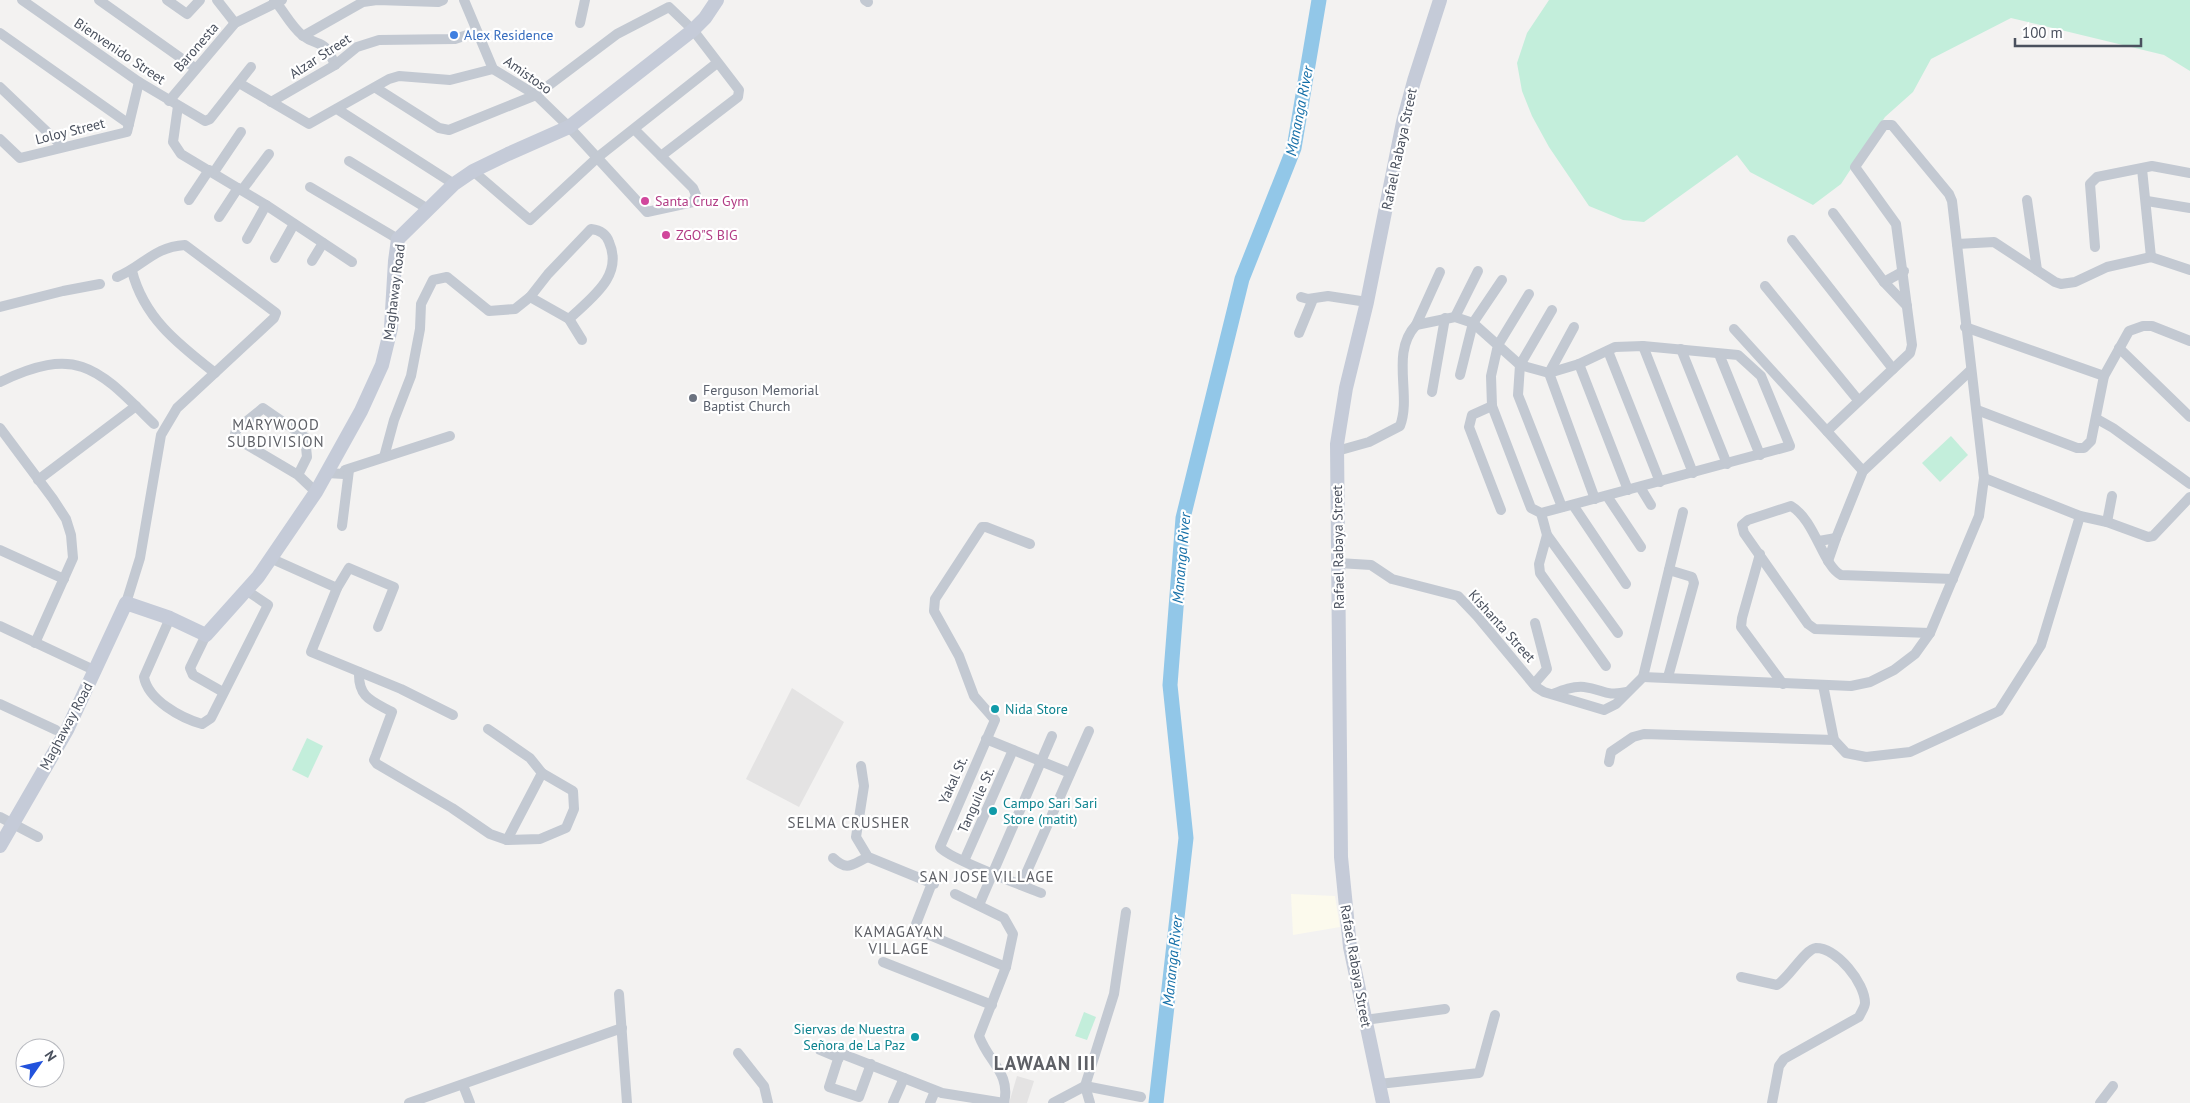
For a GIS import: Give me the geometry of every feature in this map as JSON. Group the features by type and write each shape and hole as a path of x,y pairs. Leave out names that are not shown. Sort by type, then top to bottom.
{"street":[{"name":"Bienvenido Street","path":"22,0 139,82 173,104 205,121 210,119 239,83"},
{"path":"99,0 195,68"},
{"path":"167,0 186,14 200,0"},
{"path":"217,0 235,24"},
{"path":"303,36 363,2 377,0 438,2 443,0"},
{"name":"Amistoso","path":"464,0 493,69 536,95 598,157 647,212 693,202 696,195 692,188 660,156"},
{"path":"580,23 585,0"},
{"name":"Maghaway Road","path":"206,635 246,590 316,492 339,471 361,411 382,365 391,328 394,261 398,239 454,184 473,171 569,127 693,30 705,18 717,0"},
{"name":"Rafael Rabaya Street","path":"1383,1103 1350,947 1341,857 1337,451 1346,388 1367,302 1403,122 1440,0"},
{"path":"278,1 303,36 323,44 330,52 335,65"},
{"name":"Baronesta","path":"173,104 195,68 235,24 278,1"},
{"path":"376,88 439,128 449,130 536,95 617,34 666,7 672,8 693,30 739,90 738,97 660,156 635,130"},
{"name":"Alzar Street","path":"271,102 335,65 357,46 379,40 455,40 476,32"},
{"path":"0,33 128,128 139,82"},
{"path":"473,171 530,220 598,157 635,130 717,63"},
{"path":"251,67 239,83 309,124 389,79 399,76 442,81 493,69"},
{"path":"0,87 63,146"},
{"path":"173,104 173,142 177,150 266,205 352,262"},
{"path":"338,109 454,184"},
{"path":"1644,677 1850,686 1870,682 1886,674 1915,654 1930,633 1980,516 1984,478 1977,410 1965,327 1957,244 1949,194 1892,125 1884,125 1855,167 1893,218 1904,271 1912,345 1910,352 1827,431"},
{"name":"Loloy Street","path":"0,139 20,158 128,128"},
{"path":"189,200 242,132"},
{"path":"219,217 269,154"},
{"path":"349,161 428,208"},
{"path":"2095,247 2090,184 2097,177 2152,166 2162,166 2190,173"},
{"path":"2142,169 2147,201 2151,257"},
{"path":"310,187 398,239"},
{"path":"2027,200 2037,270"},
{"path":"2147,201 2190,208"},
{"path":"247,239 266,205"},
{"path":"1833,212 1884,282 1907,306"},
{"path":"275,258 294,224"},
{"path":"384,457 394,420 411,376 420,329 421,304 433,280 447,277 489,311 516,309 530,297 579,240 591,229 598,230 607,238 613,250 613,265 608,281 569,319"},
{"path":"1792,240 1893,368"},
{"path":"1957,244 1994,242 2054,282 2068,284 2107,266 2151,257 2190,270"},
{"path":"312,262 323,243"},
{"name":"Maghaway Road","path":"0,846 67,730 126,603 140,558 161,435 177,408 274,318 276,313 185,245 169,246 159,250 132,271"},
{"path":"118,278 132,271 136,289 156,321 174,340 215,373"},
{"path":"1432,392 1450,317 1478,271"},
{"path":"1884,282 1904,271"},
{"path":"1337,451 1369,442 1400,426 1404,418 1403,365 1406,342 1410,332 1416,325 1440,272"},
{"path":"1460,375 1473,323 1502,280"},
{"path":"0,307 100,284"},
{"path":"1765,286 1858,400"},
{"path":"1416,325 1450,317 1473,323 1498,345 1520,365 1549,373 1579,364 1615,347 1643,346 1738,355 1761,376 1791,443 1788,448 1760,456 1573,505 1541,513 1531,508 1492,406 1491,376 1498,345 1529,294"},
{"path":"1301,297 1313,299 1328,296 1367,302"},
{"path":"530,297 569,319 582,340"},
{"path":"1299,334 1313,299"},
{"path":"1552,310 1520,365 1518,395 1562,507"},
{"path":"1977,410 2077,448 2084,448 2091,441 2097,419 2104,376 2129,331 2143,326 2152,326 2190,341"},
{"path":"1574,327 1549,373 1595,499"},
{"path":"1965,327 2104,376"},
{"path":"1734,329 1863,471"},
{"path":"1643,346 1693,473"},
{"path":"2118,348 2190,417"},
{"path":"1681,349 1727,464"},
{"path":"1608,351 1660,482"},
{"path":"1719,354 1760,456"},
{"path":"0,382 26,370 63,363 84,365 106,378 154,424"},
{"path":"1579,364 1628,490"},
{"path":"1828,561 1863,471 1971,370"},
{"path":"38,480 136,406"},
{"path":"1492,406 1472,416 1469,426 1501,510"},
{"path":"298,474 307,457 305,437 262,408 236,430 237,439 298,474 316,492"},
{"path":"2097,419 2121,433 2190,484"},
{"path":"0,428 66,520 72,535 73,558 35,643"},
{"path":"342,526 339,471 450,436"},
{"path":"1984,478 2080,516 2107,522 2148,537 2153,536 2190,497"},
{"path":"1640,487 1651,505"},
{"path":"1607,496 1642,547"},
{"path":"2107,522 2112,496"},
{"path":"1573,505 1626,584"},
{"path":"1930,633 1815,629 1808,624 1742,525 1748,520 1791,506 1798,510 1819,541 1828,561 1841,575 1953,579"},
{"path":"1553,694 1571,688 1588,688 1608,695 1627,692 1644,677 1683,512"},
{"path":"1541,513 1548,535 1618,632"},
{"path":"1824,685 1834,740 1846,753 1866,757 1910,752 1999,711 2042,645 2080,516"},
{"name":"Yakal St.","path":"964,861 943,851 941,841 995,720 974,696 960,656 934,611 935,599 982,527 1030,544"},
{"path":"1548,535 1539,564 1540,573 1606,666"},
{"path":"1819,541 1836,538"},
{"path":"0,550 64,579"},
{"path":"1760,554 1754,570 1739,630 1783,684"},
{"path":"270,558 337,588"},
{"name":"Kishanta Street","path":"1338,563 1371,565 1392,578 1458,596 1534,684 1544,692 1604,710 1611,707 1627,692"},
{"path":"378,627 394,587 349,568 337,588 311,652 401,689 453,715"},
{"path":"1668,678 1694,583 1692,577 1669,570"},
{"path":"170,618 144,677 145,685 152,695 189,720 202,724 211,718 268,605 246,590"},
{"path":"126,603 170,618 206,635 190,668 193,675 223,692"},
{"path":"1534,684 1547,669 1535,623"},
{"path":"0,626 96,671"},
{"path":"359,672 358,685 362,692 369,700 392,712 374,760 377,764 452,808 482,830 507,840 540,839 566,828 574,809 573,791 542,772 530,758 488,729"},
{"path":"1584,704 1588,688"},
{"path":"0,704 56,730"},
{"path":"1021,886 1089,731"},
{"path":"1609,762 1611,752 1633,737 1644,734 1834,740"},
{"path":"979,905 1052,736"},
{"path":"986,740 1070,773"},
{"name":"Tanguile St.","path":"964,861 1013,750"},
{"path":"860,766 864,786 856,837 868,857 933,884 916,924 922,932 1006,967"},
{"path":"507,840 542,772"},
{"path":"0,817 38,837"},
{"path":"833,858 841,865 848,866 868,857"},
{"path":"964,861 1041,894"},
{"path":"872,1064 859,1097 829,1087 840,1053 872,1064 936,1091 1004,1103 1007,1091 1005,1080 984,1050 979,1036 1006,967 1013,943 1011,928 1004,918 955,894"},
{"path":"1090,1103 1085,1086 1114,994 1126,912"},
{"path":"1741,977 1759,983 1777,985 1790,975 1808,951 1815,948 1832,952 1842,960 1863,990 1866,1005 1859,1017 1784,1060 1779,1066 1772,1103"},
{"path":"883,962 992,1005"},
{"path":"619,994 626,1103"},
{"path":"1365,1020 1445,1009"},
{"path":"1379,1084 1479,1073 1494,1015"},
{"path":"409,1103 622,1028"},
{"path":"820,1050 839,1058"},
{"path":"738,1052 764,1086 768,1103"},
{"path":"893,1103 904,1078"},
{"path":"463,1085 470,1103"},
{"path":"1053,1103 1085,1086 1141,1097"},
{"path":"2100,1103 2113,1086"},
{"path":"930,1103 936,1091"}],"shaded area":[{"path":"792,688 844,722 799,807 746,779"},
{"path":"1291,894 1335,896 1340,927 1293,935"},
{"path":"1017,1076 1034,1081 1027,1103 1009,1103"}],"green space":[{"path":"1549,0 2190,0 2190,71 2164,55 2011,18 1931,59 1913,92 1885,117 1841,184 1813,205 1750,172 1737,155 1644,222 1623,220 1589,206 1549,147 1532,116 1522,91 1517,63 1527,33"},
{"path":"1951,436 1968,455 1940,482 1922,463"},
{"path":"307,738 323,746 308,778 292,770"},
{"path":"1084,1012 1096,1017 1087,1040 1075,1036"}],"waterway":[{"name":"Mananga River","path":"1156,1103 1186,838 1170,685 1183,518 1242,279 1294,148 1319,0"}],"place":[{"name":"Alex Residence","path":"454,35"},
{"name":"Santa Cruz Gym","path":"645,201"},
{"name":"ZGO\"S BIG","path":"666,235"},
{"name":"Ferguson Memorial Baptist Church","path":"693,398"},
{"name":"Nida Store","path":"995,709"},
{"name":"Campo Sari Sari Store (matit)","path":"993,811"},
{"name":"Siervas de Nuestra Señora de La Paz","path":"915,1037"}],"district":[{"name":"MARYWOOD SUBDIVISION","path":"276,432"},
{"name":"SELMA CRUSHER","path":"849,822"},
{"name":"SAN JOSE VILLAGE","path":"987,876"},
{"name":"KAMAGAYAN VILLAGE","path":"899,940"},
{"name":"LAWAAN III","path":"1045,1063"}]}
